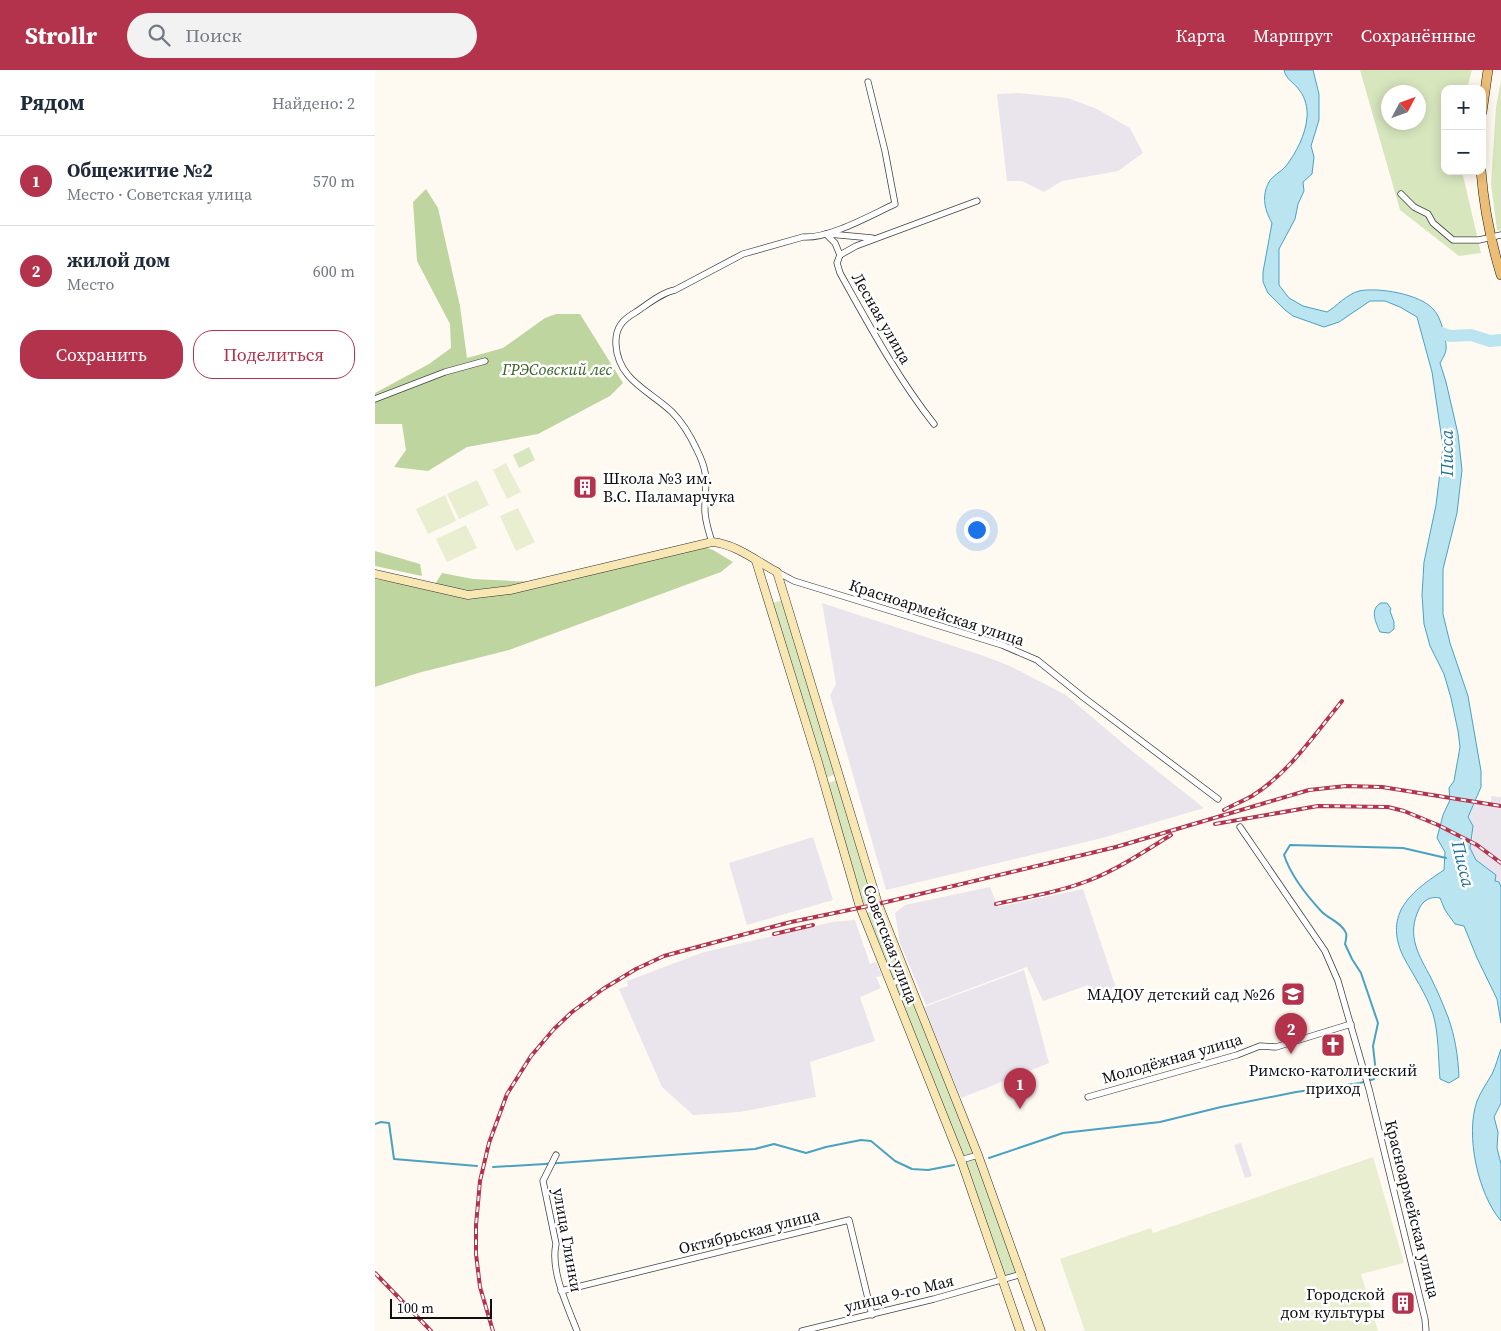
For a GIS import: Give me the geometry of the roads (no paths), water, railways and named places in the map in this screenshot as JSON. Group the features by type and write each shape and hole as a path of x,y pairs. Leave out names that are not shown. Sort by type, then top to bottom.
{"main road":[{"path":"1486,85 1488,70"},
{"path":"1481,175 1484,207 1490,238 1501,275"},
{"path":"375,574 468,595 510,590 712,542"},
{"name":"Красноармейская улица","path":"712,542 728,545 777,572"},
{"name":"Советская улица","path":"756,561 818,762 859,904 961,1160 1021,1331"},
{"name":"Советская улица","path":"777,572 877,904 978,1154 1041,1331"}],"street":[{"path":"712,542 705,512 707,477 696,449 672,412 630,378 619,361 615,337 618,328 622,321 667,292 675,290 736,257 752,250 803,237 811,238 826,234 895,204 885,151 868,82"},
{"path":"1401,194 1414,207 1428,214 1433,223 1453,240 1465,241 1501,235"},
{"path":"826,234 835,243 840,255 875,238 977,201"},
{"path":"826,234 875,238"},
{"name":"Лесная улица","path":"840,255 837,263 840,273 884,352 912,397 934,424"},
{"path":"375,399 445,372 485,361"},
{"name":"Красноармейская улица","path":"777,572 794,581 1002,645 1037,660 1218,799"},
{"name":"Красноармейская улица","path":"1240,827 1328,956 1338,981 1369,1090 1419,1293 1426,1331"},
{"path":"891,984 906,977"},
{"name":"Молодёжная улица","path":"1088,1097 1237,1055 1260,1046 1277,1048 1351,1024"},
{"path":"961,1160 978,1154"},
{"name":"улица Глинки","path":"556,1155 543,1181 556,1244 553,1254 561,1291 577,1331"},
{"name":"Октябрьская улица","path":"561,1291 849,1220 872,1314"},
{"name":"улица 9-го Мая","path":"802,1331 934,1299 1021,1274"}],"water":[{"name":"Писса","path":"1284,70 1313,70 1319,94 1319,120 1311,146 1314,157 1312,174 1303,182 1304,191 1298,204 1295,219 1279,249 1279,285 1289,298 1303,306 1327,312 1346,297 1359,291 1387,291 1419,299 1435,311 1439,317 1446,343 1446,352 1440,363 1458,434 1462,470 1457,513 1443,569 1443,614 1450,643 1468,696 1481,771 1481,787 1468,817 1473,826 1470,848 1476,860 1496,875 1495,881 1499,882 1501,887 1501,1023 1497,999 1464,926 1455,924 1445,910 1440,898 1425,901 1415,919 1414,937 1416,945 1444,1007 1454,1039 1459,1077 1449,1083 1440,1079 1433,1014 1423,991 1403,956 1396,927 1404,905 1412,895 1421,886 1444,870 1445,852 1437,838 1443,815 1450,800 1449,788 1454,781 1460,747 1451,698 1444,674 1430,646 1424,624 1422,595 1424,562 1436,505 1443,447 1432,372 1417,317 1400,307 1385,301 1370,301 1339,322 1324,327 1293,316 1268,293 1263,282 1263,272 1272,223 1267,214 1265,193 1270,180 1286,166 1297,149 1303,137 1307,117 1307,107 1303,96"},
{"path":"1381,603 1387,603 1391,609 1394,629 1389,633 1380,632 1375,620 1375,609"},
{"path":"1501,1049 1501,1103 1494,1117 1498,1132 1497,1148 1501,1164 1501,1221 1486,1196 1480,1180 1473,1147 1472,1130 1477,1101 1493,1071"}],"waterway":[{"path":"1435,331 1450,336 1471,335 1490,341 1501,340"},
{"name":"Писса","path":"989,1158 1063,1133 1160,1122 1221,1107 1374,1079 1376,1073 1373,1046 1378,1023 1361,973 1345,944 1346,933 1338,924 1322,912 1305,892 1291,871 1284,855 1290,845 1403,848 1446,858"},
{"path":"375,1124 381,1122 389,1123 394,1159 477,1166"},
{"path":"493,1167 755,1149 774,1144 806,1153 861,1140 871,1141 895,1161 912,1169 928,1170 954,1165"}],"railway":[{"path":"1224,810 1252,796 1290,765 1342,701"},
{"path":"493,1331 480,1287 476,1254 476,1225 480,1181 489,1143 507,1094 531,1056 554,1029 572,1012 603,989 636,969 664,956 738,936 1116,847 1309,790 1346,786 1382,787 1501,806"},
{"path":"1215,824 1318,806 1388,807 1404,811 1438,825 1477,845 1501,863"},
{"path":"996,904 1055,891 1090,880 1121,865 1171,835"},
{"path":"774,934 813,925"},
{"path":"375,1273 431,1331"}],"place":[{"name":"Школа №3 им. В.С. Паламарчука","path":"585,487"},
{"name":"МАДОУ детский сад №26","path":"1293,994"},
{"name":"Римско-католический приход","path":"1333,1045"},
{"name":"жилой дом","path":"1291,1054"},
{"name":"Общежитие №2","path":"1020,1109"},
{"name":"Городской дом культуры","path":"1403,1303"}],"park label":[{"name":"ГРЭСовский лес","path":"557,369"}]}
